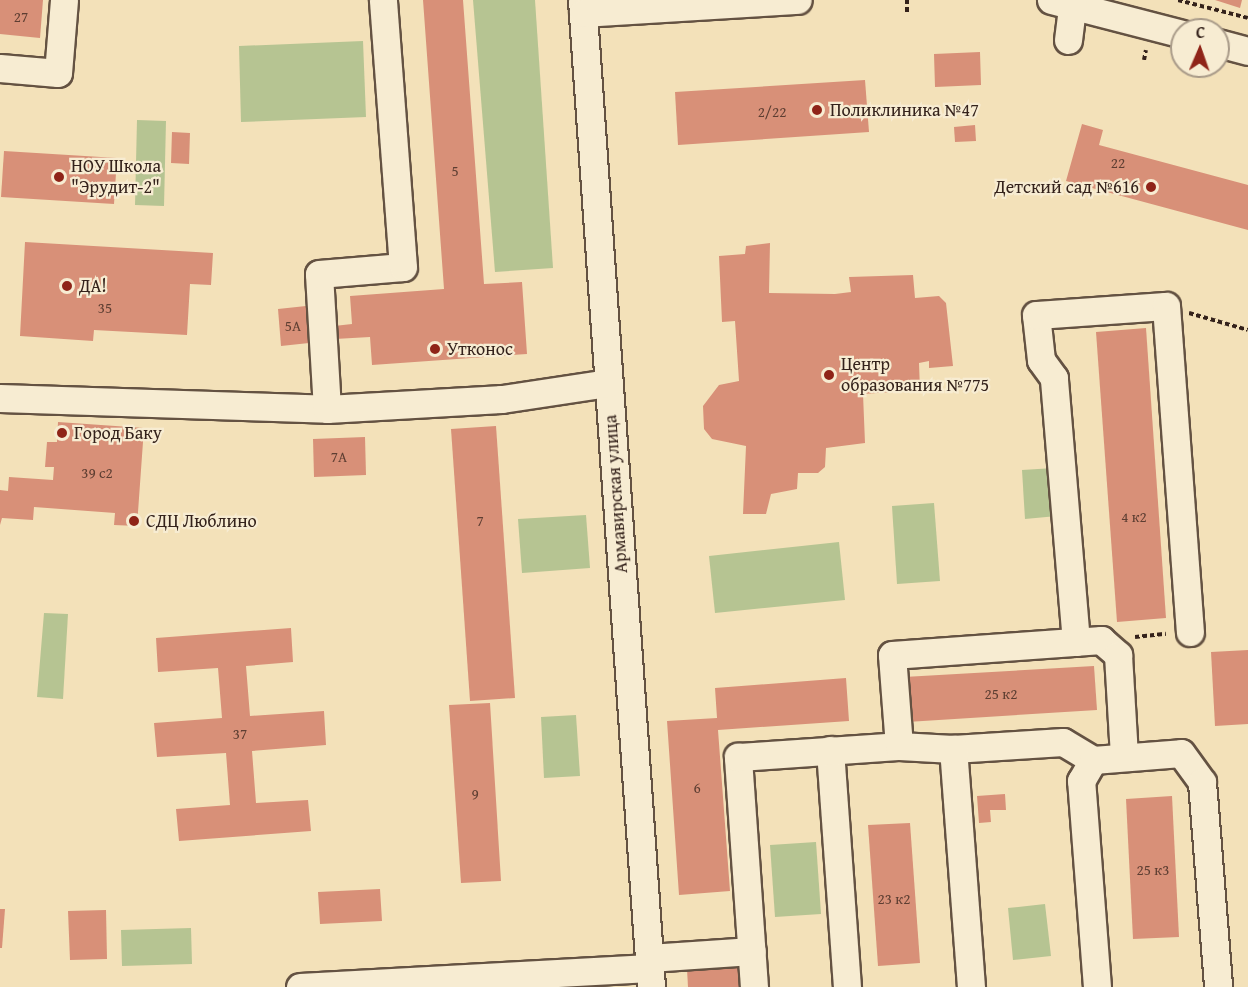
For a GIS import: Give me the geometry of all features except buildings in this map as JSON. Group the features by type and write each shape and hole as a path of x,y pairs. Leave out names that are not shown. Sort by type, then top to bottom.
{"street":[{"path":"0,68 58,74 64,0"},
{"path":"327,409 319,274 403,267 383,0"},
{"path":"583,7 798,0"},
{"path":"1068,40 1065,2 1170,31"},
{"name":"Армавирская улица","path":"583,7 650,971"},
{"path":"1230,46 1248,51"},
{"path":"1088,641 1053,378 1041,360 1036,315 1166,306 1190,633"},
{"path":"0,398 327,409 502,399 608,383"},
{"path":"899,746 892,655 1088,641 1118,655 1124,757"},
{"path":"754,987 738,757 899,746 953,748 1063,742 1093,760 1181,753 1202,782 1218,987"},
{"path":"953,748 971,987"},
{"path":"830,750 847,987"},
{"path":"1093,760 1081,781 1097,987"},
{"path":"300,987 650,971 752,951"}],"path":[{"path":"907,0 907,15"},
{"path":"1178,0 1248,18"},
{"path":"1166,306 1248,330"},
{"path":"1088,641 1190,633"}],"green space":[{"path":"473,0 535,0 553,268 495,272"},
{"path":"363,41 366,117 241,122 239,46"},
{"path":"137,120 166,121 164,206 135,205"},
{"path":"1054,468 1057,516 1025,519 1022,470"},
{"path":"934,503 940,581 897,584 892,506"},
{"path":"586,515 590,568 522,573 518,519"},
{"path":"839,542 845,600 715,613 709,556"},
{"path":"44,613 68,614 63,699 37,697"},
{"path":"576,715 580,776 544,778 541,717"},
{"path":"816,842 821,914 775,917 770,845"},
{"path":"1045,904 1051,956 1013,960 1008,908"},
{"path":"191,928 192,964 122,966 121,930"}],"place":[{"name":"Поликлиника №47","path":"817,110"},
{"name":"НОУ Школа \"Эрудит-2\"","path":"59,177"},
{"name":"Детский сад №616","path":"1151,187"},
{"name":"ДА!","path":"67,286"},
{"name":"Утконос","path":"435,349"},
{"name":"Центр образования №775","path":"829,375"},
{"name":"Город Баку","path":"62,433"},
{"name":"СДЦ Люблино","path":"134,521"}]}
